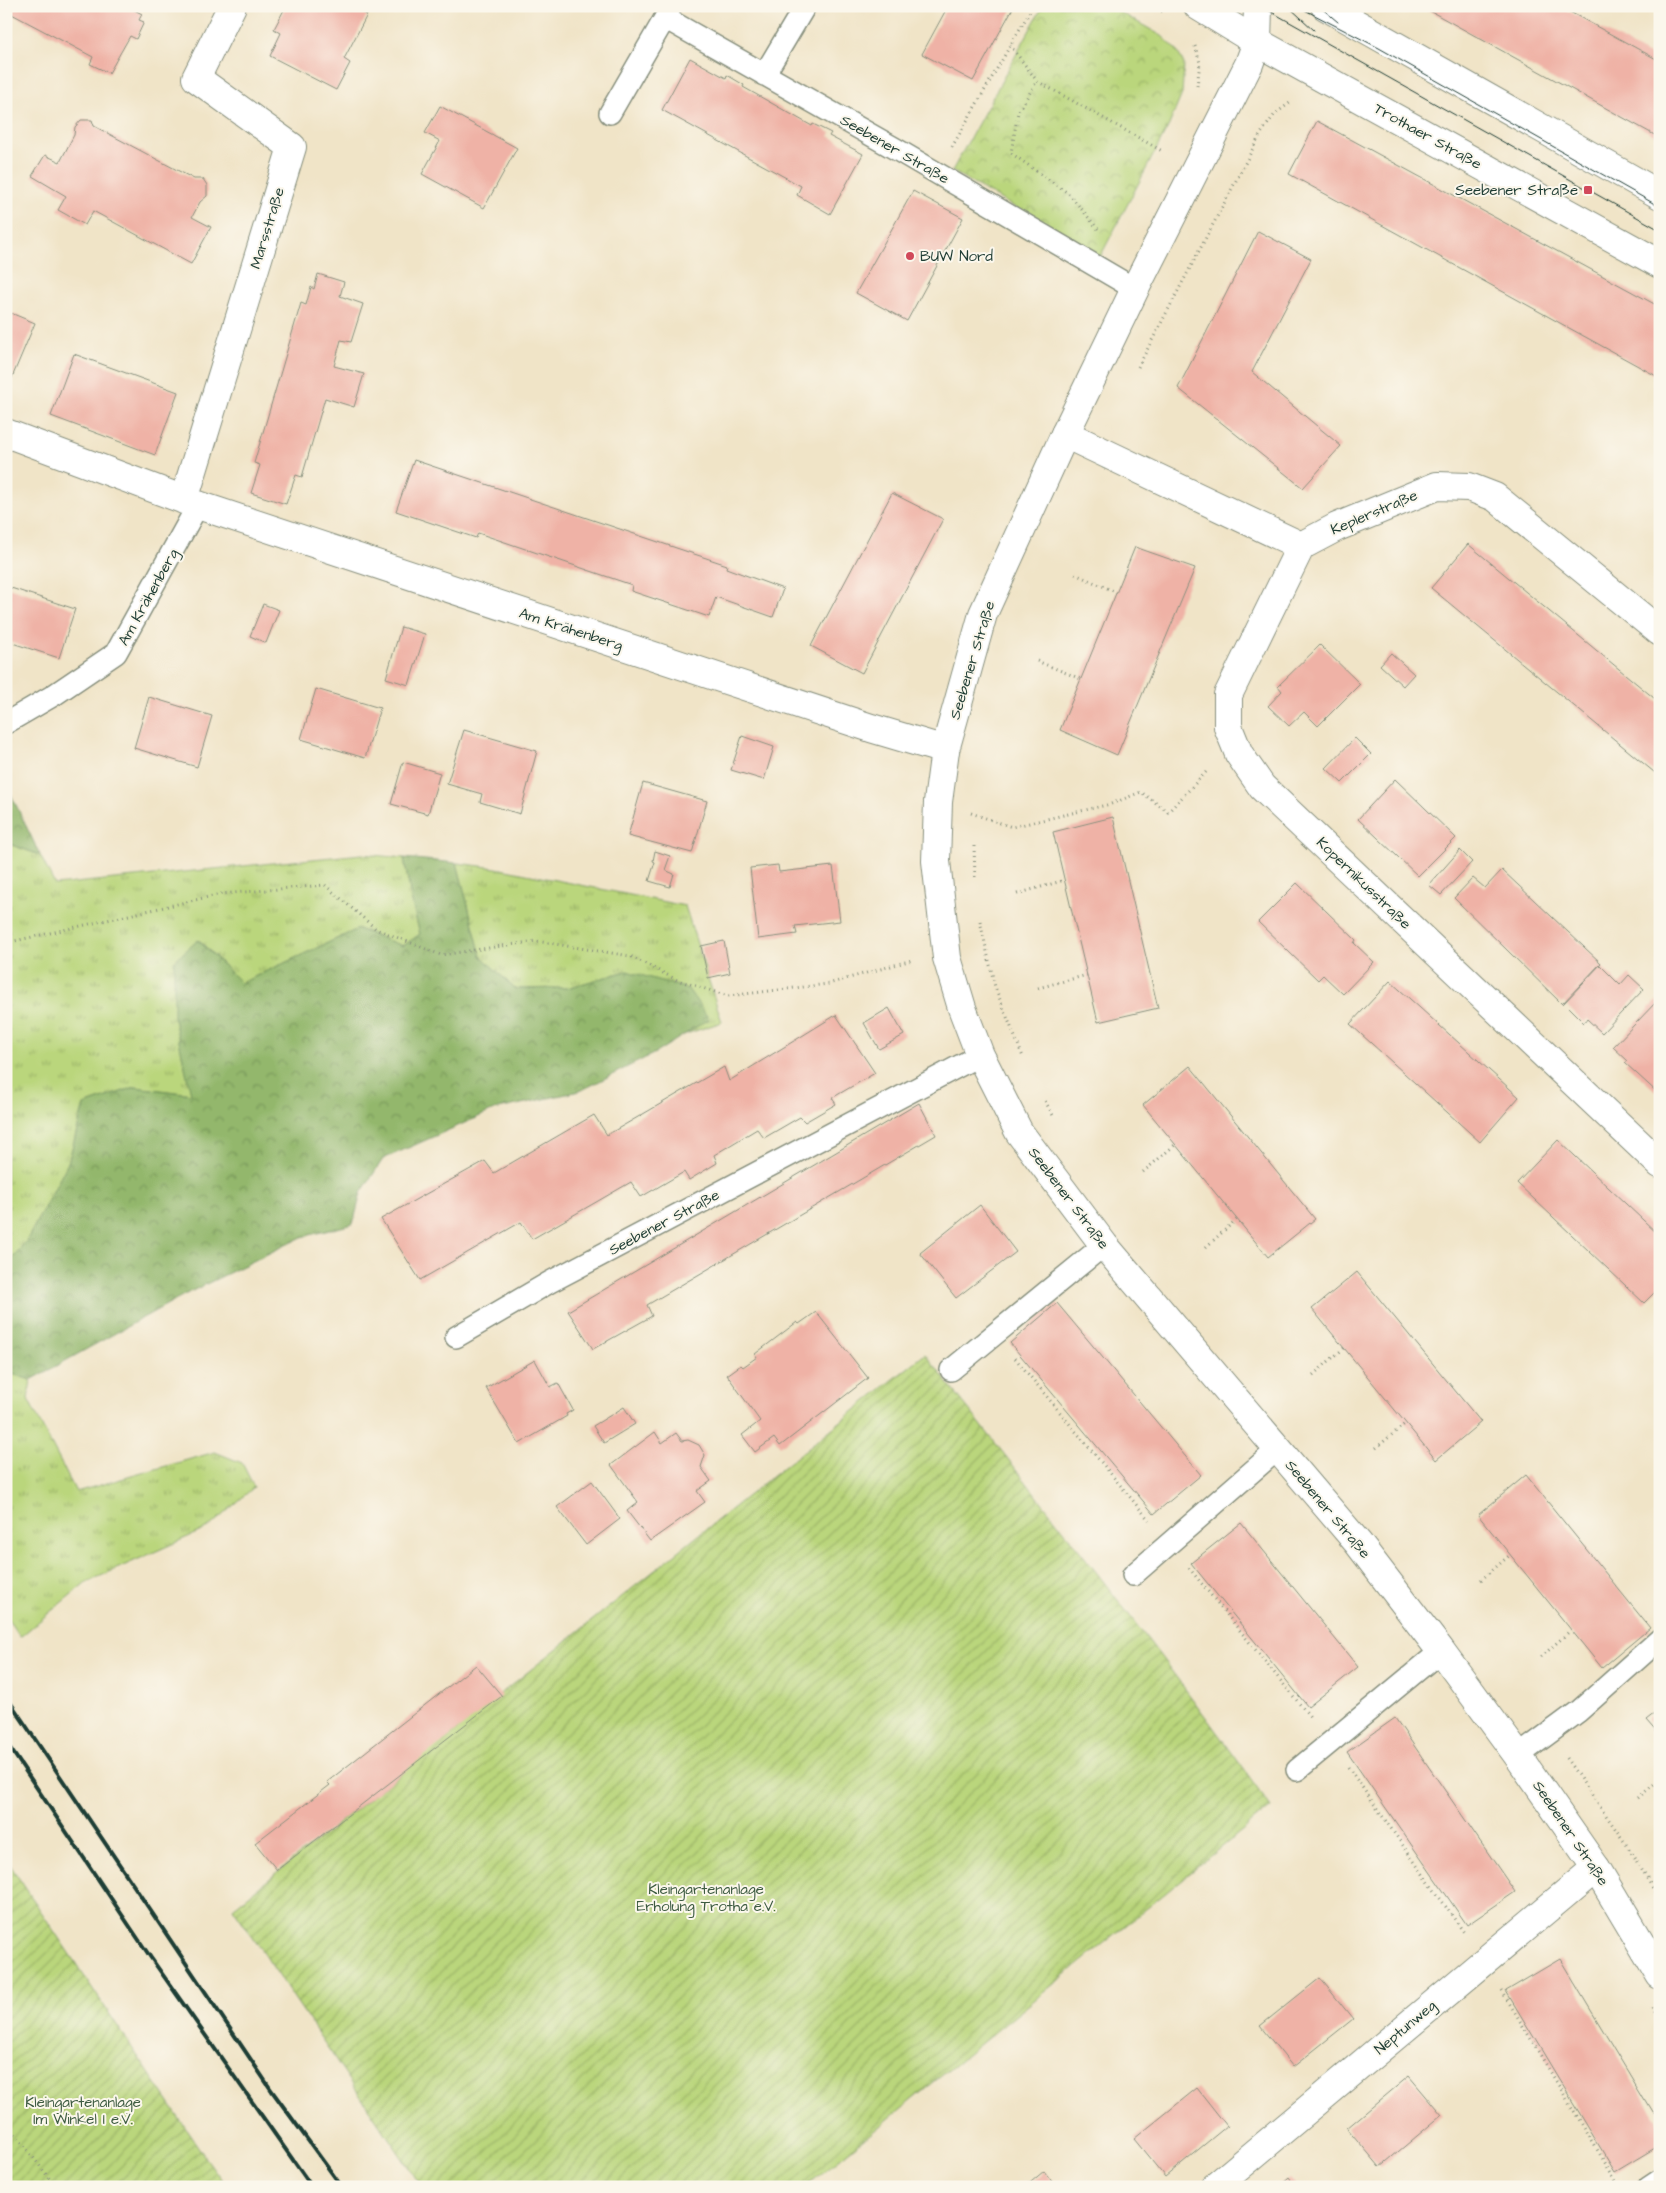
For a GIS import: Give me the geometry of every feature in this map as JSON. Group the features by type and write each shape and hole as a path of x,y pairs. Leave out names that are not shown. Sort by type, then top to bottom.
{"street":[{"name":"Marsstraße","path":"191,502 292,147 196,78 232,6"},
{"name":"Trothaer Straße","path":"1198,6 1257,42 1660,264"},
{"name":"Seebener Straße","path":"1258,6 1257,42 1249,64 1136,289 1066,434 983,614 946,750 938,802 936,860 947,958 962,1008 980,1056 1019,1132 1104,1245 1358,1543 1441,1651 1518,1756 1596,1868 1660,1975"},
{"path":"1325,6 1660,195"},
{"name":"Am Krähenberg","path":"6,433 191,502 871,728 946,750"},
{"path":"1066,434 1301,546"},
{"name":"Keplerstraße","path":"1301,546 1337,527 1437,486 1469,487 1495,497 1660,632"},
{"name":"Kopernikusstraße","path":"1301,546 1228,695 1228,727 1239,754 1262,787 1660,1164"},
{"name":"Neptunweg","path":"1215,2187 1596,1868"}],"lane":[{"path":"764,76 805,6"},
{"path":"610,112 668,12"},
{"name":"Seebener Straße","path":"668,12 764,76 937,173 1136,289"},
{"name":"Am Krähenberg","path":"6,722 54,695 116,653 191,502"},
{"name":"Seebener Straße","path":"456,1337 568,1273 980,1056"},
{"path":"951,1370 1104,1245"},
{"path":"1133,1574 1278,1449"},
{"path":"1518,1756 1579,1712 1660,1639"},
{"path":"1297,1770 1441,1651"},
{"path":"1648,2187 1660,2179"}],"path":[{"path":"937,173 1033,6"},
{"path":"1152,6 1172,19"},
{"path":"1194,44 1198,50 1200,63 1196,92"},
{"path":"1010,45 1037,81 1164,152"},
{"path":"1037,81 1018,112 1010,153 1069,194 1103,235"},
{"path":"1137,370 1268,121 1282,107 1298,99"},
{"path":"1076,574 1116,592"},
{"path":"1037,661 1081,678"},
{"path":"938,802 1012,827 1111,804 1141,792 1168,812 1214,764 1239,754"},
{"path":"974,823 975,805"},
{"path":"974,839 975,883"},
{"path":"1017,894 1065,880"},
{"path":"6,943 221,894 325,885 376,929 440,955 536,941 630,956 677,980 728,996 828,984 912,960"},
{"path":"980,920 995,987 1023,1058"},
{"path":"1038,988 1087,975"},
{"path":"1043,1098 1056,1122"},
{"path":"1143,1172 1176,1144"},
{"path":"1206,1247 1237,1219"},
{"path":"1314,1374 1344,1348"},
{"path":"1376,1448 1406,1423"},
{"path":"1481,1580 1510,1555"},
{"path":"1541,1657 1571,1630"},
{"path":"1548,1735 1573,1767 1628,1847 1660,1900"},
{"path":"1638,1798 1660,1779"},
{"path":"1650,2004 1660,2021"},
{"path":"6,2122 56,2187"}],"green space":[{"path":"1043,6 1109,6 1162,36 1176,49 1184,64 1182,94 1169,125 1100,257 952,171"},
{"path":"6,784 40,855 6,843"},
{"path":"6,843 40,855 55,885 362,854 404,858 420,934 403,946 358,929 241,983 199,940 174,1019 192,1094 135,1087 84,1105 68,1163 27,1240 6,1267"},
{"path":"404,858 457,863 481,956 515,989 567,988 627,971 688,989 709,1019 657,1052 580,1091 494,1110 383,1159 361,1193 353,1224 302,1237 184,1295 31,1380 6,1372 6,1267 27,1240 68,1163 84,1105 135,1087 191,1094 174,1019 174,961 198,940 241,983 358,929 403,946 420,934"},
{"path":"457,863 496,868 685,906 722,1022 683,1035 709,1019 627,971 567,988 515,989 481,956"},
{"name":"Kleingartenanlage Erholung Trotha e.V.","path":"925,1354 1144,1635 1271,1807 805,2187 422,2187 233,1908"},
{"path":"6,1372 31,1380 28,1399 76,1492 215,1452 242,1463 254,1487 208,1528 85,1583 20,1637 6,1617"},
{"name":"Kleingartenanlage Im Winkel I e.V.","path":"6,1859 201,2151 227,2187 6,2187"}],"building":[{"path":"6,6 127,6 142,14 139,20 144,22 136,39 130,36 109,73 90,64 93,57 6,11"},
{"path":"286,6 351,6 367,15 344,59 350,63 336,90 270,56 281,33 274,29"},
{"path":"948,6 1014,6 973,81 922,54"},
{"path":"1421,6 1559,6 1660,61 1660,138"},
{"path":"690,58 726,78 727,75 744,85 743,87 812,126 813,124 831,133 829,136 863,154 830,214 797,195 801,186 662,110"},
{"path":"440,106 517,148 484,208 422,174 440,141 425,133"},
{"path":"81,120 92,120 94,126 194,179 203,179 207,185 207,196 200,202 192,217 211,227 191,264 93,211 85,225 58,210 66,196 32,176 45,155 60,162 74,135 75,127"},
{"path":"1317,121 1660,307 1660,378 1289,174"},
{"name":"BUW Nord","path":"913,191 963,218 907,321 856,293"},
{"path":"1258,231 1311,259 1252,372 1341,446 1303,488 1178,388"},
{"path":"318,274 344,282 340,296 363,304 351,342 341,340 334,366 364,374 354,407 325,398 302,477 296,475 286,504 251,493 260,465 254,463 301,303 306,305 311,287 314,289"},
{"path":"6,311 35,323 8,387 6,386"},
{"path":"74,354 178,392 155,455 51,416"},
{"path":"414,460 727,565 726,568 783,589 773,617 716,597 709,617 631,591 632,585 478,533 476,538 396,511"},
{"path":"892,493 943,519 862,673 811,646"},
{"path":"1468,544 1660,703 1660,777 1431,588"},
{"path":"1135,547 1195,568 1117,755 1060,730"},
{"path":"8,587 75,609 59,658 6,641 6,594"},
{"path":"263,604 279,610 266,643 250,636"},
{"path":"401,627 425,634 409,685 386,678"},
{"path":"1320,645 1360,684 1318,726 1304,712 1289,726 1268,706 1282,691 1278,686"},
{"path":"1391,653 1414,674 1403,686 1380,665"},
{"path":"316,689 380,708 365,758 301,739"},
{"path":"149,697 212,716 197,767 134,748"},
{"path":"464,730 537,751 520,814 480,802 482,794 447,784"},
{"path":"742,736 774,747 764,780 731,770"},
{"path":"1355,738 1371,754 1342,783 1326,768"},
{"path":"403,762 440,773 428,814 391,804"},
{"path":"1395,779 1456,838 1418,876 1358,819"},
{"path":"643,783 707,801 692,853 628,836"},
{"path":"1113,817 1158,1008 1098,1022 1053,832"},
{"path":"1460,850 1472,862 1441,895 1429,885"},
{"path":"655,851 670,856 665,870 674,874 670,887 649,881 655,862 653,861"},
{"path":"778,865 779,872 833,866 840,921 795,926 797,934 758,939 750,868"},
{"path":"1502,870 1601,963 1562,1004 1454,898 1473,878 1485,888"},
{"path":"1297,883 1356,940 1354,943 1374,962 1343,994 1323,975 1318,980 1258,922"},
{"path":"724,941 730,973 708,978 701,946"},
{"path":"1600,965 1620,985 1629,975 1644,989 1602,1033 1587,1019 1584,1023 1564,1003"},
{"path":"1390,981 1519,1097 1480,1142 1350,1024"},
{"path":"1658,1000 1660,1001 1660,1095 1625,1063 1628,1061 1613,1047"},
{"path":"889,1008 904,1035 879,1049 864,1023"},
{"path":"836,1015 875,1073 832,1098 836,1104 805,1122 800,1117 764,1138 757,1129 714,1155 717,1163 689,1180 684,1172 641,1197 631,1182 532,1239 521,1222 420,1280 381,1219 485,1161 494,1173 594,1115 607,1135 724,1067 729,1081"},
{"path":"1190,1066 1315,1219 1268,1257 1143,1105"},
{"path":"919,1103 936,1135 647,1305 652,1316 593,1349 568,1311"},
{"path":"1558,1140 1660,1236 1660,1287 1644,1303 1517,1183"},
{"path":"980,1205 1016,1252 956,1298 920,1253"},
{"path":"1357,1272 1481,1422 1436,1460 1312,1309"},
{"path":"1057,1303 1201,1475 1154,1514 1010,1343"},
{"path":"816,1312 868,1378 780,1446 774,1438 755,1452 742,1435 760,1421 727,1375 757,1357 755,1354 797,1322 799,1324"},
{"path":"535,1360 550,1387 558,1383 573,1410 566,1414 567,1416 519,1444 486,1388"},
{"path":"624,1407 635,1424 604,1443 593,1426"},
{"path":"655,1432 662,1443 676,1433 682,1441 688,1440 699,1445 705,1455 701,1467 711,1481 697,1491 705,1502 650,1541 627,1511 638,1502 611,1465"},
{"path":"1526,1475 1650,1628 1602,1668 1478,1515"},
{"path":"592,1481 620,1519 586,1545 557,1507"},
{"path":"1241,1523 1358,1667 1308,1707 1191,1563"},
{"path":"476,1665 502,1696 277,1870 255,1843 330,1785 327,1782"},
{"path":"1660,1709 1660,1736 1646,1720"},
{"path":"1395,1718 1515,1892 1467,1925 1347,1752"},
{"path":"1560,1959 1660,2125 1660,2145 1615,2172 1506,1991"},
{"path":"1320,1978 1353,2019 1293,2067 1260,2026"},
{"path":"1409,2076 1442,2115 1380,2167 1347,2128"},
{"path":"1197,2088 1227,2126 1165,2177 1134,2139"},
{"path":"1044,2171 1056,2187 1025,2187"},
{"path":"1289,2178 1296,2187 1279,2187"}],"tram line":[{"path":"1261,6 1660,230"},
{"path":"1288,6 1314,30"},
{"path":"1297,6 1379,48 1660,207"},
{"path":"1319,6 1338,22"}],"railway":[{"path":"6,1696 272,2091 342,2187"},
{"path":"6,1742 151,1958 312,2187"}],"place":[{"name":"Seebener Straße","path":"1588,190"},
{"name":"BUW Nord","path":"910,256"}]}
